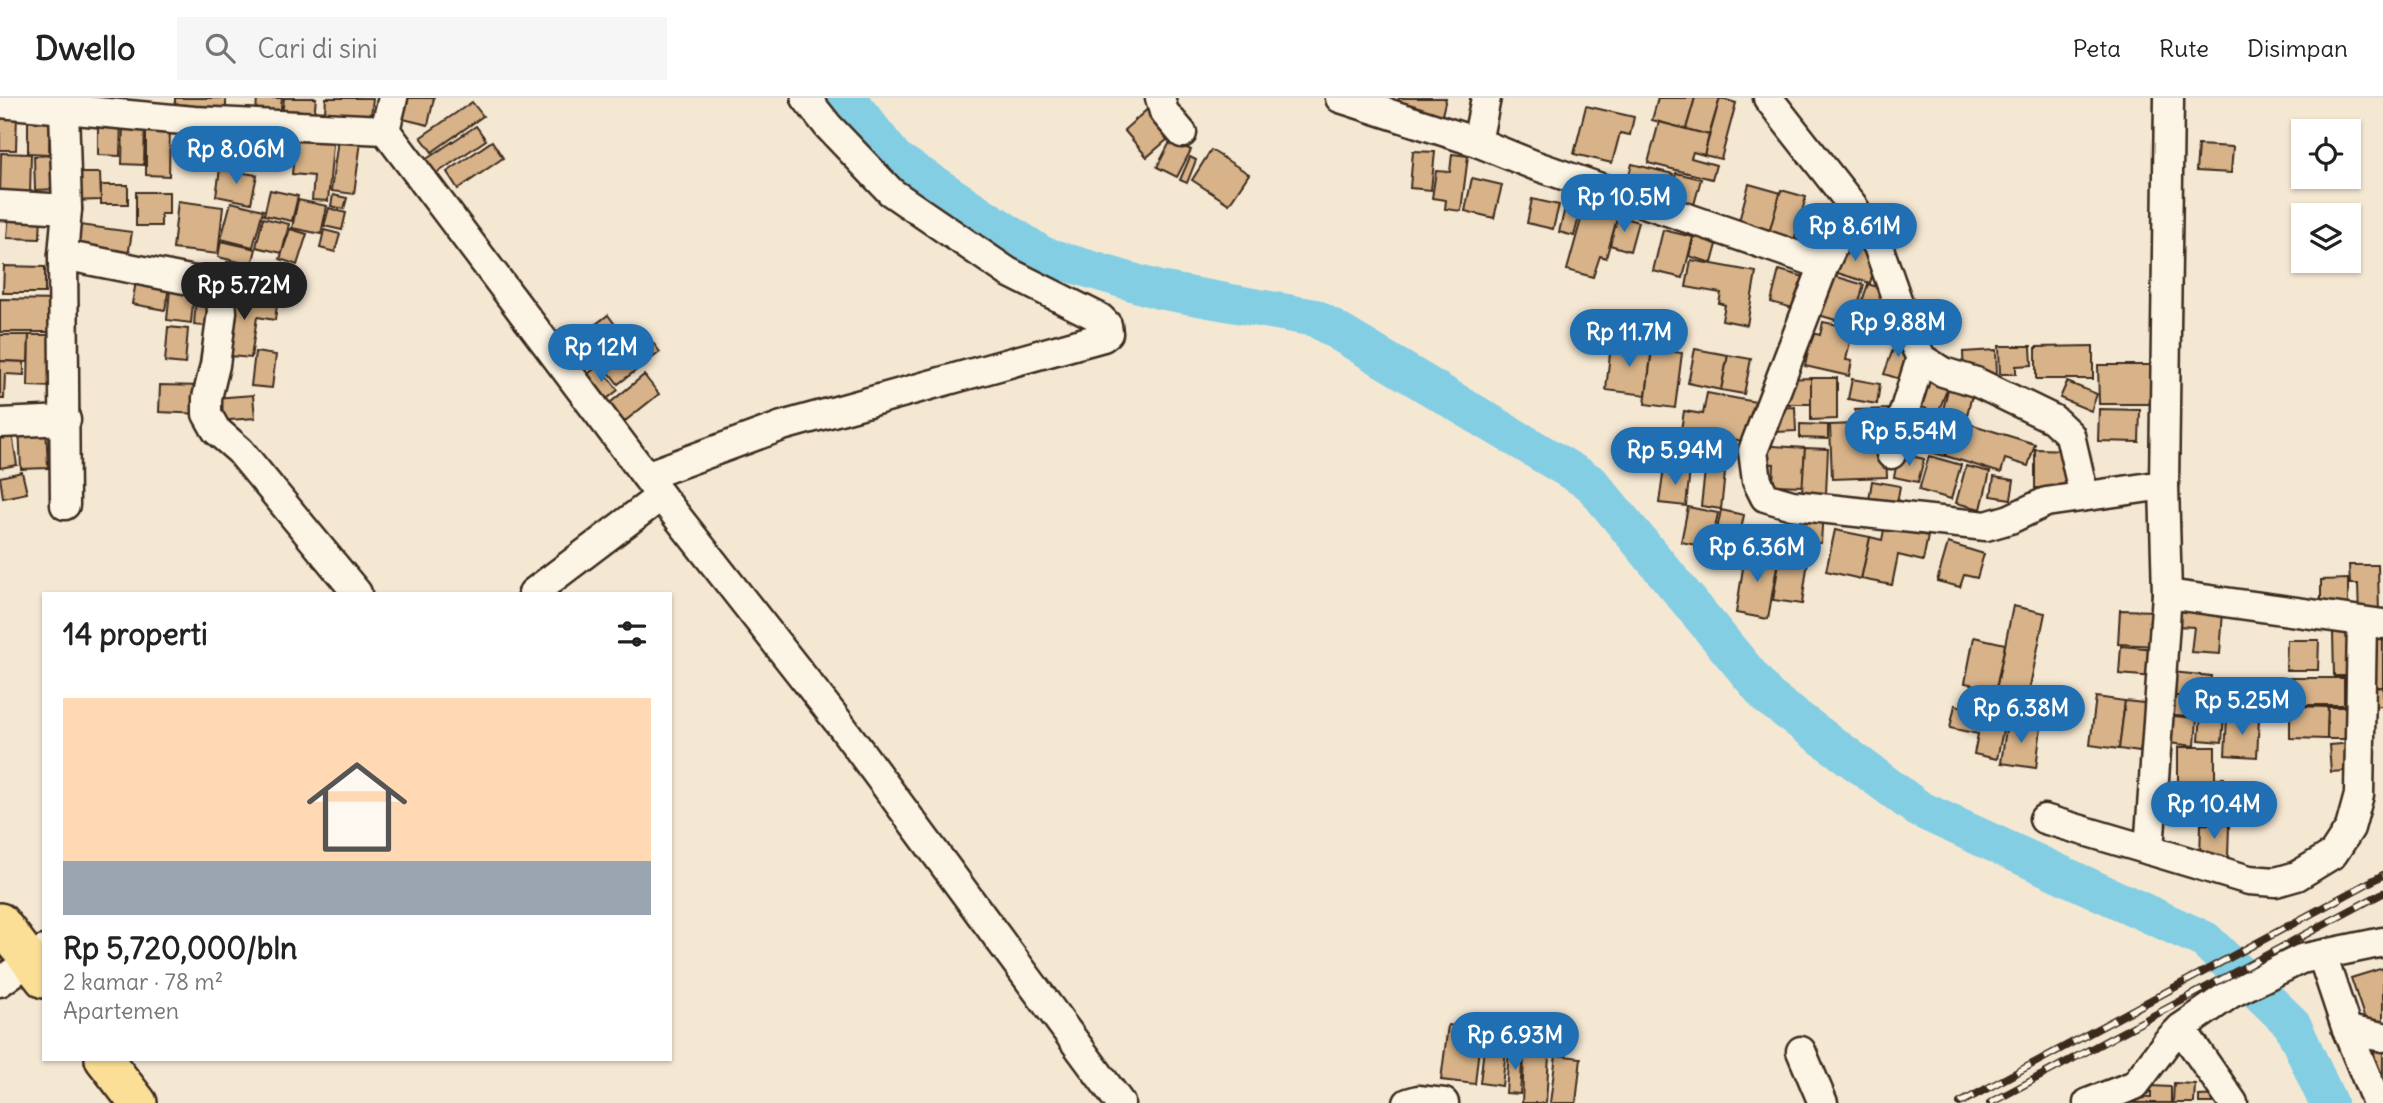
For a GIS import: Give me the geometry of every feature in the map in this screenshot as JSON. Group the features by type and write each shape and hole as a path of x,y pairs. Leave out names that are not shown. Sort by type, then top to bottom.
{"main road":[{"path":"0,922 39,963"},
{"path":"106,1061 138,1103"}],"street":[{"path":"385,130 393,98"},
{"path":"534,592 654,486 782,426 1090,341 1108,333 1107,325 1100,318 1008,272 891,192 828,126 806,98"},
{"path":"1160,98 1164,112 1182,133"},
{"path":"1340,98 1477,142 1534,165 1824,265"},
{"path":"1477,142 1486,98"},
{"path":"1769,98 1852,205 1878,246 1908,331 1921,358 1943,372 1976,382 2053,419 2070,435 2084,496"},
{"path":"2149,850 2167,594 2164,485 2169,98"},
{"path":"0,103 194,121 385,130"},
{"path":"64,108 65,505"},
{"path":"385,130 654,486 840,724 1120,1103"},
{"path":"0,205 66,209"},
{"path":"1852,205 1824,265 1753,452 1757,481 1765,497 1791,505 1986,526 2010,519 2046,502 2164,485"},
{"path":"63,255 220,286 222,312 215,365 207,398 207,414 215,430 236,445 356,592"},
{"path":"1891,454 1921,358"},
{"path":"0,423 66,420"},
{"path":"2043,819 2249,880 2277,882 2297,876 2333,854 2350,828 2359,794 2372,623 2167,594"},
{"path":"2088,1103 2135,1085 2166,1042 2181,1028 2230,994 2312,957 2383,942"},
{"path":"2312,957 2347,1030 2377,1103"},
{"path":"0,982 39,963"},
{"path":"2181,1028 2233,1103"},
{"path":"2347,1030 2383,1037"},
{"path":"1801,1051 1823,1103"},
{"path":"1408,1103 1418,1100 1444,1103"}],"building":[{"path":"175,98 226,98 226,110 186,111 186,105 175,106"},
{"path":"257,98 282,98 280,116 256,113"},
{"path":"284,98 316,98 314,117 282,115"},
{"path":"326,98 373,98 371,116 325,112"},
{"path":"400,98 434,98 428,125 395,117"},
{"path":"1399,98 1446,98 1439,128 1395,114"},
{"path":"1658,98 1695,98 1686,129 1652,120"},
{"path":"1695,98 1720,98 1709,135 1686,129"},
{"path":"1720,98 1736,103 1721,159 1704,155"},
{"path":"472,102 483,116 432,152 421,137"},
{"path":"1151,106 1175,133 1147,157 1124,130"},
{"path":"1586,106 1634,117 1630,135 1620,133 1612,163 1574,154"},
{"path":"0,112 17,113 16,150 0,150"},
{"path":"28,116 50,116 49,154 28,153"},
{"path":"98,118 121,118 120,156 98,155"},
{"path":"123,121 145,121 144,165 122,164"},
{"path":"146,122 170,123 169,176 146,175"},
{"path":"1659,122 1709,135 1704,155 1693,152 1691,158 1716,165 1712,179 1648,163"},
{"path":"476,126 486,140 428,179 419,164"},
{"path":"185,132 208,134 206,164 183,163"},
{"path":"339,132 362,134 354,194 331,191"},
{"path":"296,134 334,134 328,201 312,200 314,176 292,174"},
{"path":"1171,140 1191,150 1177,177 1157,167"},
{"path":"492,141 503,158 458,189 447,172"},
{"path":"2198,145 2233,147 2231,173 2196,171"},
{"path":"1211,150 1249,174 1229,204 1192,180"},
{"path":"1413,151 1435,152 1431,190 1410,188"},
{"path":"1,153 31,154 30,197 0,196"},
{"path":"1452,154 1468,156 1461,211 1445,209 1446,200 1432,198 1436,171 1450,172"},
{"path":"58,155 58,189 35,190 34,156"},
{"path":"1190,157 1196,160 1187,183 1180,180"},
{"path":"1632,164 1673,174 1665,203 1624,193"},
{"path":"220,169 257,175 251,203 216,196"},
{"path":"70,173 100,173 101,200 70,201"},
{"path":"1676,173 1701,179 1692,212 1667,205"},
{"path":"1472,178 1502,185 1494,218 1465,211"},
{"path":"1749,184 1781,193 1770,230 1739,221"},
{"path":"101,185 128,185 128,204 101,204"},
{"path":"270,190 298,196 292,221 264,215"},
{"path":"1781,190 1806,197 1793,244 1768,237"},
{"path":"136,192 169,192 169,214 161,214 161,226 136,226"},
{"path":"333,195 347,198 344,209 331,206"},
{"path":"1568,196 1583,201 1574,236 1559,232"},
{"path":"1587,198 1620,208 1606,258 1600,256 1593,277 1567,270"},
{"path":"1532,199 1559,205 1553,229 1527,223"},
{"path":"298,200 327,206 321,234 292,228"},
{"path":"178,201 223,207 218,254 173,249"},
{"path":"231,202 263,210 253,247 221,239"},
{"path":"329,208 346,213 342,230 324,226"},
{"path":"9,212 41,213 40,239 7,238"},
{"path":"1618,216 1638,222 1630,251 1610,245"},
{"path":"263,218 289,224 282,253 256,247"},
{"path":"72,224 132,232 127,262 68,254"},
{"path":"290,229 307,234 297,265 280,259"},
{"path":"324,230 340,234 335,252 320,248"},
{"path":"1663,230 1693,237 1683,278 1653,271"},
{"path":"1696,230 1719,237 1712,263 1689,256"},
{"path":"221,241 256,249 252,265 218,257"},
{"path":"1840,243 1878,255 1870,283 1831,271"},
{"path":"1691,260 1756,272 1747,325 1722,320 1725,305 1719,303 1721,293 1686,287"},
{"path":"227,262 258,268 253,290 222,283"},
{"path":"4,266 45,267 45,293 3,293"},
{"path":"138,270 171,276 165,310 132,304"},
{"path":"1779,270 1808,278 1800,310 1771,302"},
{"path":"1831,275 1864,285 1852,325 1819,315"},
{"path":"171,280 195,282 191,323 167,320"},
{"path":"1868,284 1895,293 1903,315 1893,342 1853,328"},
{"path":"197,286 221,288 217,327 194,325"},
{"path":"228,291 278,297 275,320 257,317 251,358 220,355"},
{"path":"0,299 60,300 59,332 0,332"},
{"path":"608,315 625,338 580,371 563,349"},
{"path":"1823,322 1853,328 1846,360 1852,361 1849,376 1805,366 1812,333 1820,335"},
{"path":"168,327 188,329 185,364 165,362"},
{"path":"562,329 569,338 558,346 551,337"},
{"path":"0,335 29,335 28,362 0,361"},
{"path":"29,335 57,335 56,387 28,386"},
{"path":"1897,338 1912,343 1900,379 1884,374"},
{"path":"650,339 660,352 618,384 608,371"},
{"path":"1611,344 1652,349 1646,395 1606,390"},
{"path":"1999,346 2031,346 2032,365 2016,366 2016,374 2000,374"},
{"path":"2093,346 2093,379 2036,379 2036,347"},
{"path":"1652,349 1682,353 1675,408 1645,404"},
{"path":"1695,349 1728,355 1721,390 1688,383"},
{"path":"1996,350 1997,376 1964,377 1963,352"},
{"path":"255,352 276,355 272,388 251,386"},
{"path":"1728,355 1751,359 1744,394 1721,390"},
{"path":"0,361 24,362 24,375 5,374 4,399 0,399"},
{"path":"599,365 618,390 603,402 583,378"},
{"path":"2098,365 2156,365 2156,404 2099,404"},
{"path":"644,375 659,394 620,425 605,407"},
{"path":"1923,375 1949,384 1938,413 1913,404"},
{"path":"1811,378 1837,378 1837,419 1811,420"},
{"path":"1811,378 1811,404 1786,404 1786,379"},
{"path":"1852,379 1880,384 1877,404 1848,399"},
{"path":"1950,381 1974,387 1967,415 1943,410"},
{"path":"2067,382 2097,394 2091,411 2060,398"},
{"path":"160,385 203,386 202,414 159,412"},
{"path":"1707,393 1756,402 1748,442 1681,430 1684,411 1703,414"},
{"path":"253,395 255,418 217,421 215,398"},
{"path":"1795,407 1796,431 1776,432 1775,408"},
{"path":"1893,409 1885,433 1887,477 1832,479 1830,425 1856,424 1855,410"},
{"path":"1907,409 1954,421 1945,456 1898,444"},
{"path":"2099,409 2140,410 2139,442 2098,441"},
{"path":"1957,420 2035,444 2028,466 2005,459 2001,473 1946,456"},
{"path":"1800,424 1828,425 1828,439 1800,438"},
{"path":"46,425 48,468 21,469 19,426"},
{"path":"12,433 17,465 0,468 0,435"},
{"path":"1668,438 1703,443 1700,468 1665,463"},
{"path":"1759,445 1805,448 1803,486 1773,485 1774,464 1758,463"},
{"path":"1805,448 1828,449 1826,494 1802,492"},
{"path":"2035,449 2074,450 2074,488 2035,488"},
{"path":"1899,453 1924,459 1918,482 1894,477"},
{"path":"1929,456 1961,465 1951,499 1919,490"},
{"path":"1966,466 1990,472 1981,509 1956,503"},
{"path":"1664,467 1690,470 1686,506 1659,503"},
{"path":"1705,471 1725,473 1721,509 1701,506"},
{"path":"22,472 27,493 3,498 0,477"},
{"path":"1994,477 2014,480 2011,499 1991,496"},
{"path":"1872,481 1900,486 1897,504 1869,500"},
{"path":"1688,507 1718,513 1711,548 1681,542"},
{"path":"1721,510 1744,515 1735,559 1712,554"},
{"path":"1823,510 1821,543 1788,542 1789,518"},
{"path":"1887,515 1909,520 1906,532 1928,536 1923,561 1898,555 1892,585 1861,579 1870,537 1882,540"},
{"path":"1835,530 1870,537 1861,579 1826,571"},
{"path":"1948,543 1984,554 1977,578 1964,575 1960,587 1937,581"},
{"path":"1746,549 1779,554 1768,619 1736,613"},
{"path":"1781,549 1809,553 1802,604 1773,600"},
{"path":"2349,565 2378,565 2379,616 2359,616 2358,584 2350,584"},
{"path":"2348,579 2348,604 2321,605 2321,580"},
{"path":"2013,606 2045,613 2028,696 1996,689"},
{"path":"2179,607 2223,611 2220,654 2191,652 2194,627 2177,626"},
{"path":"2120,610 2158,611 2157,646 2118,644"},
{"path":"2356,631 2357,676 2334,676 2333,632"},
{"path":"2383,636 2383,687 2369,687 2366,637"},
{"path":"1974,637 2005,644 1996,689 1965,683"},
{"path":"2287,640 2319,640 2318,670 2286,670"},
{"path":"2121,646 2156,649 2154,677 2119,674"},
{"path":"2172,672 2211,676 2209,699 2170,696"},
{"path":"2289,678 2344,678 2344,705 2289,705"},
{"path":"2369,687 2383,687 2383,706 2370,707"},
{"path":"2164,695 2199,698 2197,718 2162,715"},
{"path":"2096,697 2125,701 2119,749 2090,745"},
{"path":"2125,701 2153,704 2148,740 2142,739 2140,752 2119,749"},
{"path":"2202,701 2225,703 2222,742 2199,740"},
{"path":"1955,705 2006,716 1997,759 1974,754 1978,734 1950,728"},
{"path":"2290,706 2328,707 2327,739 2290,738"},
{"path":"2328,707 2357,707 2356,739 2327,739"},
{"path":"2162,715 2197,718 2195,746 2159,742"},
{"path":"2227,717 2259,719 2257,757 2225,755"},
{"path":"2007,722 2041,727 2036,768 2001,763"},
{"path":"2356,743 2358,770 2331,772 2329,745"},
{"path":"2178,747 2215,747 2215,778 2224,778 2224,801 2199,801 2199,782 2178,782"},
{"path":"2201,824 2229,825 2228,857 2200,857"},
{"path":"2383,968 2383,1026 2369,1031 2351,978"},
{"path":"1448,1025 1481,1029 1475,1084 1441,1080"},
{"path":"1486,1030 1508,1032 1502,1086 1480,1083"},
{"path":"1509,1049 1523,1050 1520,1094 1506,1093"},
{"path":"2374,1051 2383,1051 2383,1078 2377,1078"},
{"path":"1524,1055 1549,1056 1546,1103 1522,1103"},
{"path":"1556,1055 1581,1058 1576,1103 1550,1103"},
{"path":"2174,1083 2195,1084 2194,1103 2173,1103"},
{"path":"2151,1086 2171,1087 2171,1103 2127,1103 2127,1097 2151,1098"},
{"path":"2222,1095 2223,1103 2199,1103 2199,1096"}],"waterway":[{"path":"847,98 895,159 1042,255 1159,290 1315,318 1591,483 1768,697 1919,809 2205,940 2292,1024 2328,1103"}],"railway":[{"path":"1960,1103 2383,875"},
{"path":"1990,1103 2383,893"}]}
